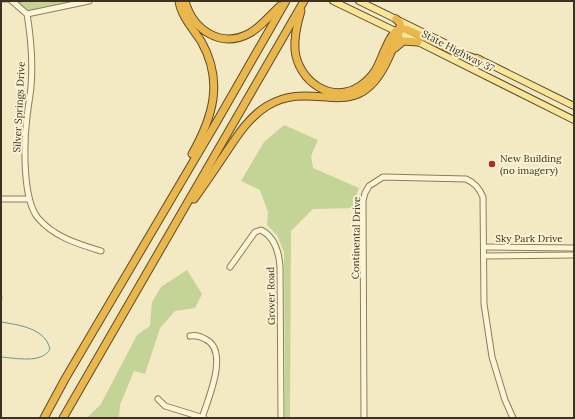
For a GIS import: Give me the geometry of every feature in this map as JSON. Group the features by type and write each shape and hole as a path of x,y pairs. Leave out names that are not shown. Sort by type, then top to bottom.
{"highway":[{"path":"158,221 159,213 204,131 213,95 213,70 209,58 182,11 179,1"},
{"path":"185,1 191,17 204,30 216,37 232,38 244,36 256,29 285,1"},
{"path":"44,418 65,379 285,1"},
{"path":"303,3 295,39 298,65 311,82 329,91 346,92 358,88 369,79 375,72 389,41 399,31 408,30 461,54 480,60"},
{"path":"63,418 303,3"},
{"path":"387,62 399,31 400,23 396,19"},
{"path":"177,220 180,218 239,134 252,118 262,109 276,101 291,96 306,95 340,98 356,94 374,83 399,43 406,41 418,42"}],"main road":[{"name":"State Highway 37","path":"334,1 399,31 457,62 574,120"},
{"name":"State Highway 37","path":"359,1 574,106"}],"street":[{"path":"12,1 27,14 89,1"},
{"name":"Silver Springs Drive","path":"27,14 32,70 25,130 26,162 30,199 37,217 45,225 64,238 101,251"},
{"name":"Continental Drive","path":"364,418 365,192 376,180 383,177 466,179 473,182 483,197 484,247"},
{"path":"1,198 30,199"},
{"name":"Grover Road","path":"230,267 255,232 261,230 272,237 278,252 280,267 281,418"},
{"path":"484,247 484,304 492,357 505,400 513,418"},
{"name":"Sky Park Drive","path":"484,247 574,248"},
{"name":"Sky Park Drive","path":"484,256 574,255"},
{"path":"158,399 166,406 203,418 217,368 216,354 214,348 208,340 197,336 190,336"}],"green space":[{"path":"14,1 71,1 71,3 28,11 24,10"},
{"path":"284,125 318,140 311,156 313,168 359,188 356,196 356,208 313,209 291,231 290,418 285,418 284,252 277,235 267,225 268,212 260,190 241,181 264,142"},
{"path":"187,270 202,294 195,308 175,311 160,328 145,374 134,371 120,405 119,418 87,418 101,404 137,335 150,326 152,302 161,287"}],"waterway":[{"path":"18,2 29,1"},
{"path":"1,2 10,2"},
{"path":"1,295 1,302"},
{"path":"1,322 23,326 37,332 43,336 50,349 46,354 35,358 21,359 1,357"}],"place":[{"name":"New Building (no imagery)","path":"492,164"}]}
